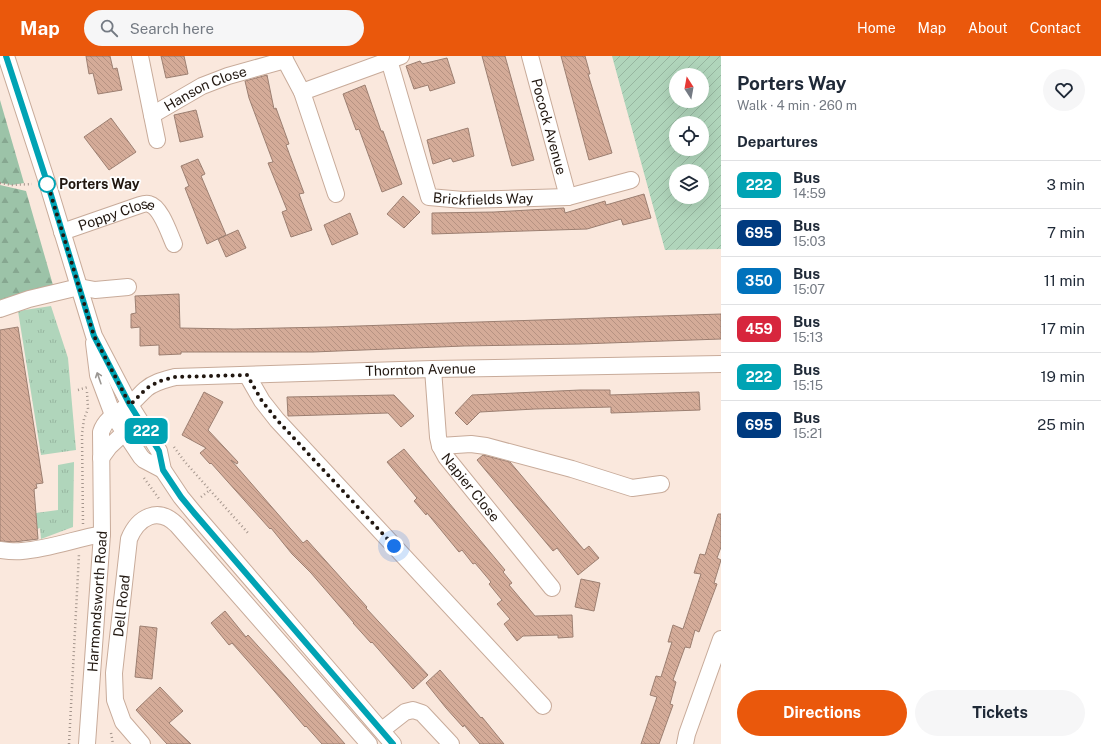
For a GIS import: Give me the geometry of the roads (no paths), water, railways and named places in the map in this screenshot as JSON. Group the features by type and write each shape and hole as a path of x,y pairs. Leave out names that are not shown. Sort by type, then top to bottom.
{"street":[{"path":"6,56 47,182 94,336 130,405 159,451 163,470 192,510 387,725 393,744"},
{"name":"Hanson Close","path":"140,56 157,140"},
{"name":"Pocock Avenue","path":"530,56 568,197"},
{"path":"284,58 302,92 336,194"},
{"name":"Hanson Close","path":"152,115 202,86 284,58"},
{"path":"302,92 395,58"},
{"name":"Brickfields Way","path":"395,58 428,197 463,200 568,197 631,180"},
{"name":"Poppy Close","path":"62,232 148,203 159,211 174,244"},
{"path":"0,309 29,299 79,287 95,290 128,287"},
{"path":"94,336 98,375 114,415 144,460 163,470"},
{"name":"Thornton Avenue","path":"130,405 147,388 160,381 175,377 433,369 721,364"},
{"name":"Napier Close","path":"433,369 440,446 446,457 552,588"},
{"path":"247,375 262,401 277,420 543,706"},
{"path":"101,458 109,447 125,432 130,405"},
{"name":"Harmondsworth Road","path":"87,744 102,534 101,432 103,425 114,415 130,405"},
{"path":"440,446 471,444 486,446 572,469 632,488 661,484"},
{"name":"Dell Road","path":"142,744 123,722 118,713 115,700 114,673 129,539 133,529 140,522 149,517 159,516 170,518 369,744"},
{"path":"0,550 22,551 102,534"},
{"path":"685,744 687,734 721,639"},
{"path":"92,675 114,673"},
{"path":"387,725 405,712 413,710 422,713 451,744"}],"place":[{"name":"Porters Way","path":"47,184"}]}
